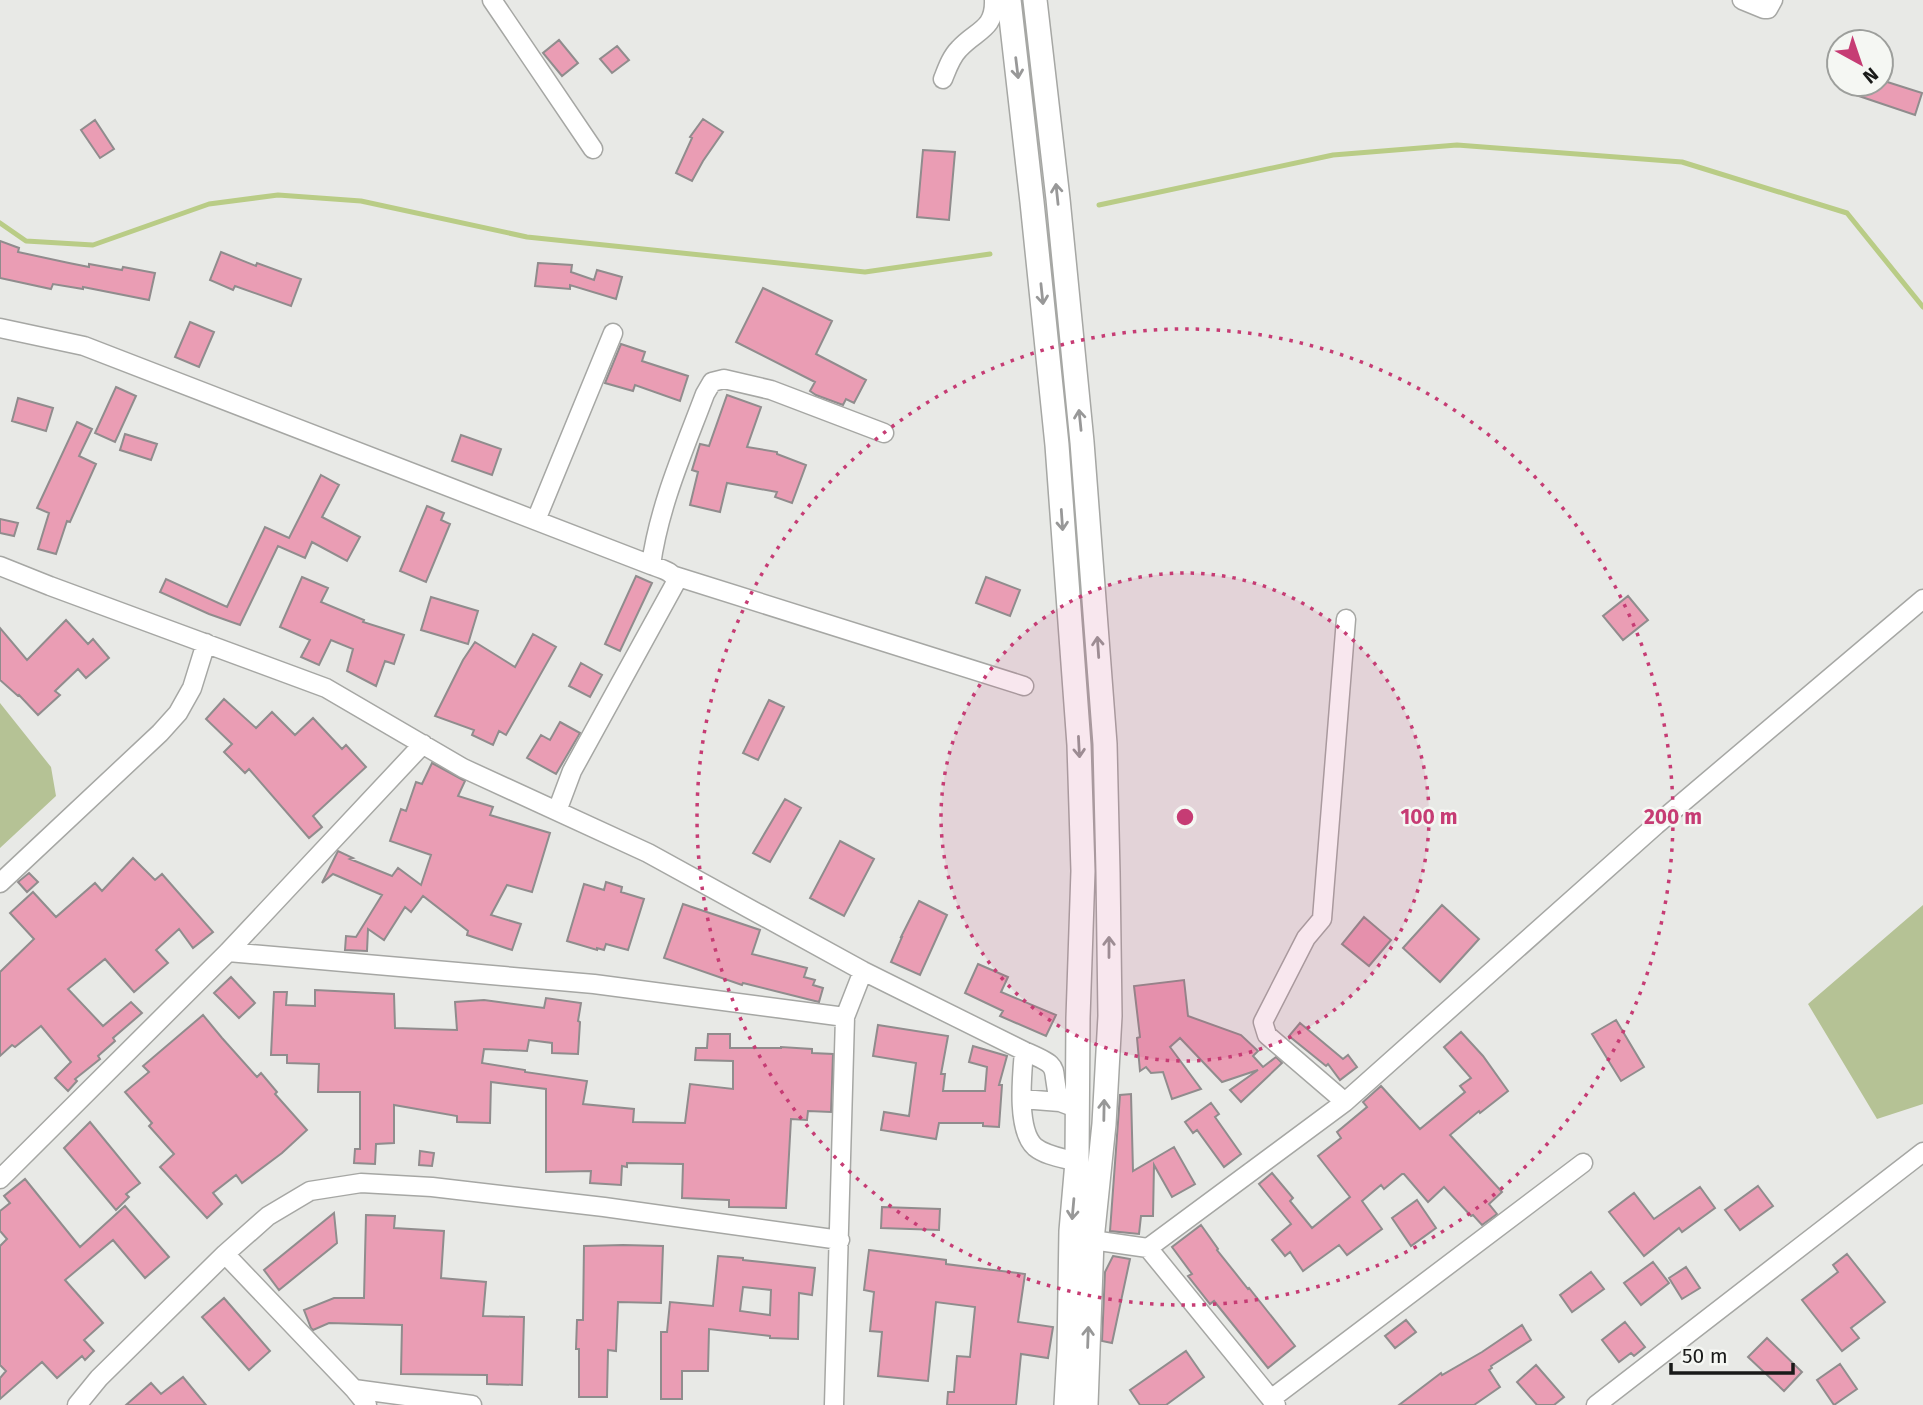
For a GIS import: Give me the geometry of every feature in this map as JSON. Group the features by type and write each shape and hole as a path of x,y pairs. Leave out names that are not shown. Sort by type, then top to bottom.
{"main road":[{"path":"1009,0 1057,445 1079,745 1083,872 1068,1105 1077,1162 1071,1231 1066,1405"},
{"path":"1035,0 1082,442 1105,744 1110,1016 1104,1124 1092,1240 1086,1405"}],"street":[{"path":"492,0 593,149"},
{"path":"943,79 957,50 991,21 994,0"},
{"path":"1742,0 1764,9 1768,9 1773,0"},
{"path":"0,328 84,346 675,576 1024,686"},
{"path":"536,520 613,333"},
{"path":"652,565 656,535 666,500 705,394 712,382 724,379 771,390 884,433"},
{"path":"0,566 326,688 463,768 648,853 863,971 1047,1061 1055,1069 1057,1092 1068,1105"},
{"path":"557,811 572,771 676,582 675,576"},
{"path":"1147,1248 1345,1102 1645,834 1923,599"},
{"path":"1345,1102 1267,1035 1263,1022 1306,938 1322,919 1346,619"},
{"path":"0,883 178,713 192,688 206,643"},
{"path":"0,1180 228,952 423,744"},
{"path":"228,952 594,984 845,1017"},
{"path":"834,1405 845,1017 863,971"},
{"path":"1024,1051 1022,1099 1026,1137 1037,1149 1077,1162"},
{"path":"1022,1099 1068,1105"},
{"path":"1596,1405 1923,1152"},
{"path":"1092,1240 1147,1248 1273,1402 1583,1163"},
{"path":"77,1405 99,1378 225,1254 268,1216 310,1191 361,1182 432,1187 604,1207 840,1240"},
{"path":"225,1254 367,1405"},
{"path":"354,1389 472,1405"}],"green space":[{"path":"0,703 51,767 56,796 0,848"},
{"path":"1923,905 1923,1104 1877,1119 1808,1004"}],"building":[{"path":"559,40 578,63 562,76 543,53"},
{"path":"617,46 629,60 612,73 600,59"},
{"path":"1895,84 1922,93 1915,115 1865,98 1895,98"},
{"path":"703,119 723,132 692,181 676,173 692,138 690,137"},
{"path":"95,120 114,149 100,158 81,130"},
{"path":"923,150 955,152 949,220 917,217"},
{"path":"0,241 19,248 18,252 69,263 122,270 123,267 155,273 149,300 83,287 53,284 51,289 0,278"},
{"path":"221,252 301,279 291,306 235,286 233,290 210,280"},
{"path":"538,263 572,265 571,272 594,280 597,270 622,277 616,299 570,285 570,289 535,286"},
{"path":"763,288 832,321 816,354 866,380 854,403 846,399 843,405 816,395 810,391 815,382 736,342"},
{"path":"190,322 214,332 199,367 175,357"},
{"path":"621,344 645,352 642,361 688,376 680,401 635,385 633,391 605,383"},
{"path":"116,387 136,396 115,442 95,433"},
{"path":"727,395 761,407 747,447 777,452 806,465 792,503 775,497 777,492 727,483 720,512 690,505 698,472 692,470 700,444 709,446"},
{"path":"18,398 53,408 46,431 12,421"},
{"path":"77,422 92,429 79,456 96,464 70,522 67,521 56,554 38,549 49,513 37,508"},
{"path":"125,434 157,444 151,460 120,450"},
{"path":"461,435 501,449 492,475 452,461"},
{"path":"321,475 339,485 322,517 360,537 347,561 312,542 305,558 278,546 240,625 160,592 166,579 227,607 265,527 289,538"},
{"path":"427,506 444,513 441,520 450,524 426,582 400,571"},
{"path":"0,519 18,523 14,536 0,533"},
{"path":"636,576 652,583 620,651 605,644"},
{"path":"302,577 328,588 321,602 364,620 363,622 404,635 394,664 385,661 376,686 347,671 353,649 331,640 319,665 301,657 310,640 280,627"},
{"path":"986,577 1020,590 1010,616 976,603"},
{"path":"1628,596 1648,620 1623,640 1603,616"},
{"path":"431,597 478,611 468,644 421,630"},
{"path":"66,620 88,644 93,639 109,658 86,678 78,669 55,691 60,695 38,715 0,680 0,628 27,660"},
{"path":"533,634 556,647 506,735 499,731 493,745 472,735 474,730 435,716 475,642 515,667"},
{"path":"581,663 602,675 590,697 569,686"},
{"path":"224,699 256,728 272,712 295,735 313,718 342,749 346,745 366,767 313,816 322,827 309,838 249,769 245,773 224,752 232,744 206,719"},
{"path":"769,700 784,707 758,760 743,753"},
{"path":"560,722 580,733 556,774 527,758 541,735 550,740"},
{"path":"432,763 465,781 458,796 493,807 490,815 550,833 532,892 507,885 491,915 521,924 512,950 467,935 468,931 423,896 411,912 405,907 384,940 368,929 367,951 345,950 346,936 356,937 382,895 333,874 322,883 338,851 353,858 350,859 392,876 398,868 421,885 431,855 390,841 401,809 406,811 416,782 422,784"},
{"path":"785,799 801,808 770,862 753,853"},
{"path":"840,841 874,859 844,916 810,898"},
{"path":"133,858 155,880 162,874 213,932 193,948 179,929 156,950 168,963 134,992 105,959 68,989 103,1026 131,1002 142,1013 113,1038 115,1041 98,1056 100,1059 75,1079 77,1081 68,1091 55,1078 71,1062 41,1026 0,1056 0,972 34,939 10,913 33,892 56,917 95,883 102,891"},
{"path":"29,873 38,882 27,892 18,882"},
{"path":"606,882 622,887 621,892 644,899 628,950 606,944 604,950 597,950 567,941 584,884 604,890"},
{"path":"919,901 947,915 920,975 891,962"},
{"path":"683,904 760,930 752,954 807,968 804,977 815,980 813,985 823,988 819,1002 743,983 742,985 664,958"},
{"path":"1442,905 1479,939 1440,982 1403,948"},
{"path":"1364,917 1391,940 1369,966 1342,944"},
{"path":"978,964 1008,977 1001,992 1056,1015 1046,1036 1000,1016 1003,1011 965,993"},
{"path":"231,977 255,1003 239,1018 214,993"},
{"path":"1184,980 1188,1016 1241,1035 1258,1051 1253,1056 1263,1067 1276,1057 1282,1063 1241,1102 1230,1090 1258,1070 1222,1082 1180,1038 1170,1047 1201,1089 1172,1099 1163,1072 1151,1073 1146,1067 1140,1071 1137,1038 1140,1037 1134,986"},
{"path":"315,990 394,994 395,1028 457,1030 455,1002 484,1000 544,1008 546,998 581,1003 578,1054 552,1053 552,1043 529,1040 527,1051 484,1049 482,1063 587,1081 583,1104 634,1109 633,1122 685,1123 690,1084 733,1089 733,1061 695,1060 696,1048 707,1048 708,1034 730,1034 730,1048 812,1049 812,1053 833,1054 831,1112 808,1111 807,1120 791,1119 786,1208 729,1207 729,1200 682,1198 683,1164 627,1163 627,1167 622,1166 621,1185 590,1183 591,1171 546,1172 546,1089 491,1082 490,1123 457,1122 457,1116 394,1105 394,1143 376,1144 375,1164 354,1163 355,1149 360,1149 360,1092 318,1092 319,1064 287,1063 287,1055 271,1055 274,992 287,992 286,1005 315,1006"},
{"path":"203,1015 257,1077 261,1073 277,1092 275,1094 307,1130 242,1183 236,1175 213,1193 222,1204 207,1218 160,1167 174,1154 149,1126 152,1123 125,1092 149,1072 143,1066"},
{"path":"1616,1020 1644,1067 1621,1081 1592,1034"},
{"path":"1300,1023 1343,1059 1348,1055 1357,1067 1340,1080 1328,1064 1326,1066 1289,1036"},
{"path":"878,1025 948,1036 941,1074 945,1074 943,1091 985,1091 987,1067 969,1062 973,1046 1007,1056 999,1085 1002,1085 999,1127 983,1126 983,1123 939,1123 936,1139 881,1130 884,1112 909,1116 916,1063 873,1056"},
{"path":"1461,1032 1483,1056 1508,1091 1450,1135 1502,1192 1489,1204 1497,1214 1482,1225 1444,1187 1428,1202 1402,1174 1384,1189 1381,1185 1362,1201 1382,1229 1347,1255 1339,1245 1303,1271 1290,1252 1285,1256 1272,1240 1291,1224 1259,1184 1272,1173 1293,1198 1290,1201 1312,1228 1350,1197 1318,1156 1341,1138 1337,1132 1367,1107 1363,1102 1381,1086 1420,1129 1465,1092 1460,1086 1471,1078 1444,1047"},
{"path":"1131,1094 1133,1171 1174,1147 1195,1184 1172,1197 1154,1165 1153,1216 1141,1216 1139,1234 1110,1231 1120,1095"},
{"path":"1211,1103 1219,1114 1215,1117 1241,1154 1224,1167 1197,1130 1193,1133 1185,1122"},
{"path":"90,1122 140,1183 126,1194 129,1197 116,1210 64,1148"},
{"path":"420,1151 434,1153 432,1166 419,1165"},
{"path":"25,1179 80,1247 125,1206 169,1257 145,1278 113,1240 65,1280 103,1323 84,1340 94,1351 85,1360 82,1356 57,1378 42,1362 0,1399 0,1378 6,1371 0,1365 0,1246 7,1239 0,1231 0,1211 10,1203 4,1196"},
{"path":"1758,1186 1773,1206 1740,1230 1725,1210"},
{"path":"1700,1187 1715,1208 1682,1232 1679,1228 1644,1256 1609,1212 1634,1193 1654,1219"},
{"path":"1417,1200 1436,1228 1411,1246 1392,1218"},
{"path":"882,1207 940,1209 939,1230 881,1228"},
{"path":"334,1213 337,1243 279,1290 264,1270"},
{"path":"366,1215 395,1216 394,1228 444,1231 441,1278 486,1282 483,1316 524,1317 522,1385 487,1384 487,1375 401,1374 402,1325 329,1323 313,1330 311,1328 304,1310 334,1298 364,1298"},
{"path":"1201,1225 1217,1250 1295,1346 1268,1368 1214,1301 1210,1304 1188,1276 1192,1274 1172,1247"},
{"path":"584,1246 663,1246 661,1303 618,1302 616,1351 608,1350 607,1397 579,1397 579,1349 576,1349 577,1320 583,1320"},
{"path":"869,1250 946,1260 946,1264 1025,1274 1018,1322 1053,1327 1048,1358 1021,1354 1016,1405 947,1405 948,1392 954,1392 957,1356 970,1357 975,1307 936,1302 928,1381 878,1376 882,1332 870,1331 874,1292 864,1290"},
{"path":"1847,1254 1885,1302 1851,1328 1859,1338 1842,1351 1802,1300 1838,1272 1833,1265"},
{"path":"718,1256 815,1268 812,1295 799,1293 798,1339 770,1338 709,1329 708,1371 682,1371 682,1399 661,1399 661,1332 667,1332 670,1302 713,1306","holes":["743,1287 771,1290 770,1315 740,1311"]},
{"path":"1113,1256 1130,1259 1112,1343 1102,1341 1105,1272"},
{"path":"1653,1262 1669,1283 1641,1305 1624,1283"},
{"path":"1686,1267 1700,1288 1682,1299 1669,1278"},
{"path":"1591,1272 1604,1289 1572,1312 1560,1295"},
{"path":"224,1298 270,1351 249,1370 202,1317"},
{"path":"1406,1320 1416,1332 1395,1348 1385,1336"},
{"path":"1625,1322 1645,1347 1634,1356 1631,1353 1619,1362 1602,1340"},
{"path":"1522,1325 1531,1340 1491,1366 1489,1370 1500,1387 1474,1405 1399,1405 1441,1373 1442,1375 1482,1352"},
{"path":"1767,1338 1802,1372 1784,1391 1748,1357"},
{"path":"1186,1351 1204,1377 1166,1405 1140,1405 1130,1390"},
{"path":"1840,1364 1857,1389 1834,1405 1817,1380"},
{"path":"1536,1365 1564,1397 1554,1405 1537,1405 1517,1382"},
{"path":"183,1377 206,1405 126,1405 151,1383 161,1394"}],"waterway":[{"path":"1099,205 1333,155 1457,145 1682,162 1847,213 1923,307"},
{"path":"0,223 26,241 93,245 209,204 278,195 361,201 527,237 865,272 990,254"}]}
